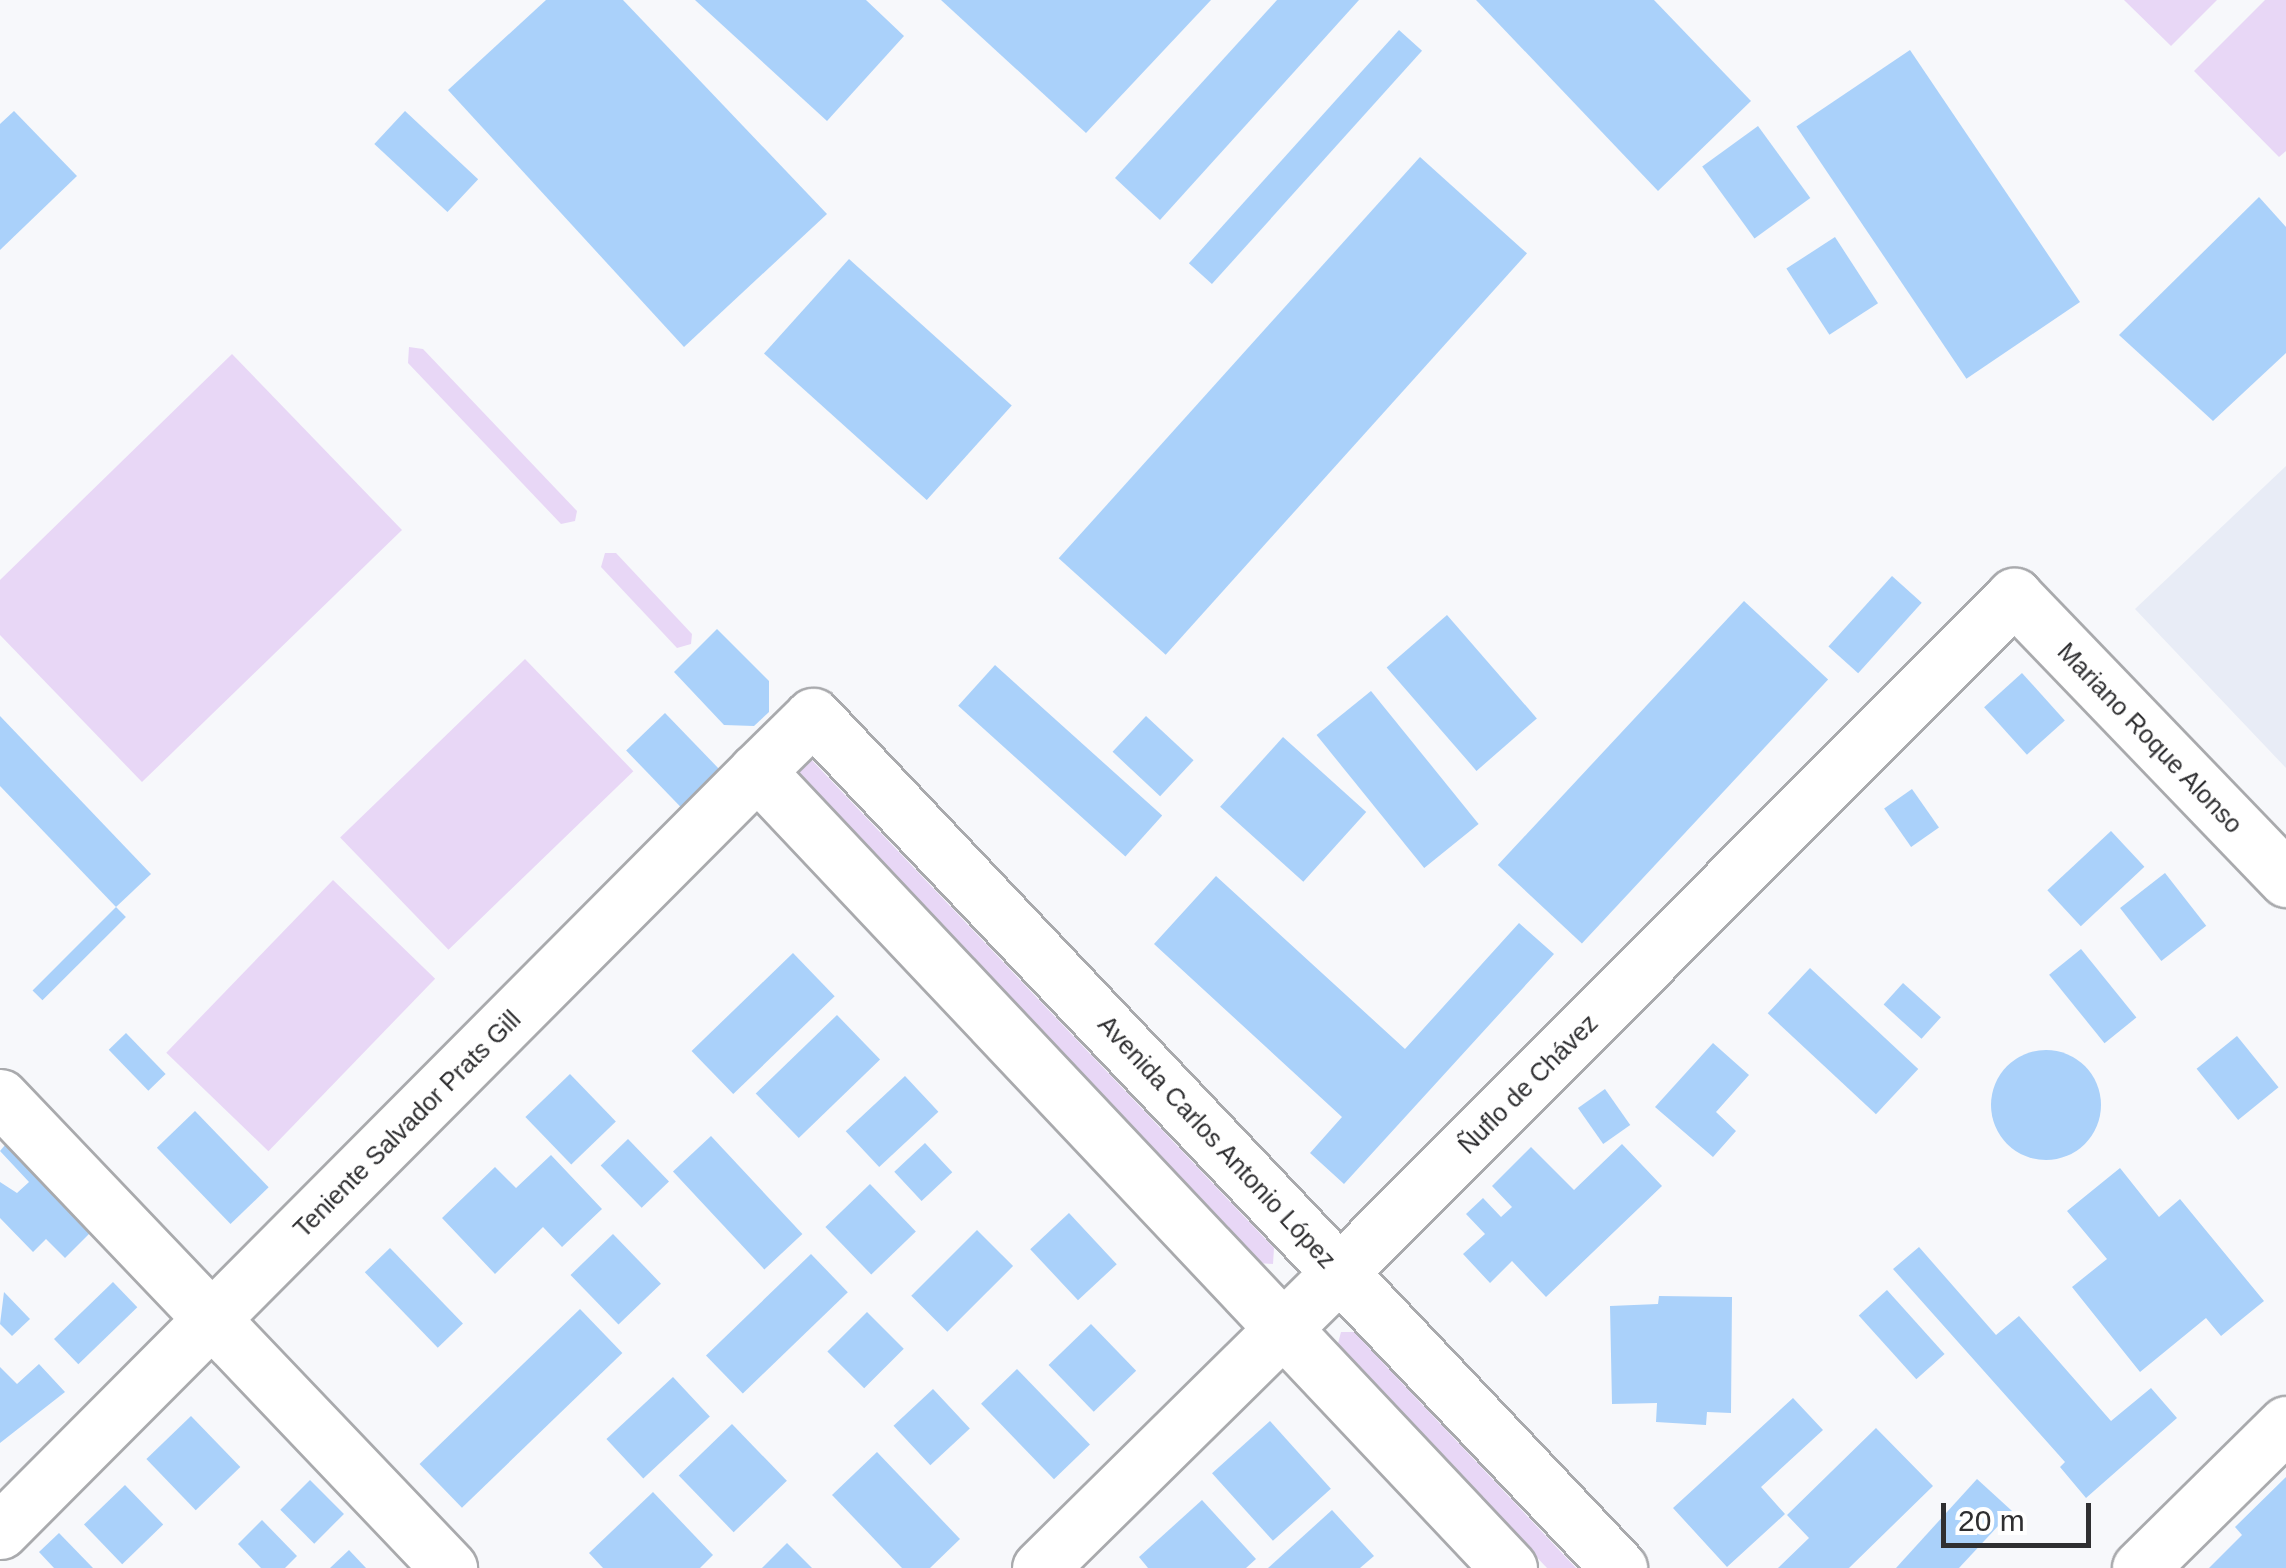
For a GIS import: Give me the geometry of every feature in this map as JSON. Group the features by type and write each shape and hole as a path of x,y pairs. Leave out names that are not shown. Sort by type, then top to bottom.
{"street":[{"name":"Mariano Roque Alonso","path":"2014,596 2286,879"},
{"name":"Ñuflo de Chávez","path":"1040,1568 2014,596"},
{"name":"Avenida Carlos Antonio López","path":"814,716 1619,1568"},
{"name":"Teniente Salvador Prats Gill","path":"0,1531 814,716"},
{"path":"757,772 1509,1568"},
{"path":"0,1098 449,1568"},
{"path":"2140,1568 2286,1424"}],"shaded area":[{"path":"2124,0 2217,0 2171,46"},
{"path":"2265,0 2286,0 2286,151 2279,157 2194,71"},
{"path":"409,347 423,349 577,511 575,521 561,524 408,363"},
{"path":"232,354 402,530 142,782 0,635 0,580"},
{"path":"2286,466 2286,768 2135,609"},
{"path":"605,553 616,553 692,634 691,644 677,648 601,567"},
{"path":"525,659 633,771 448,950 340,838"},
{"path":"807,755 1274,1248 1273,1264 1258,1263 792,770"},
{"path":"333,880 435,979 268,1151 166,1053"},
{"path":"1341,1332 1354,1332 1576,1568 1547,1568 1337,1347"}],"building":[{"path":"546,0 623,0 827,214 684,347 448,90"},
{"path":"695,0 866,0 904,36 827,121"},
{"path":"941,0 1211,0 1086,133"},
{"path":"1277,0 1359,0 1160,220 1115,178"},
{"path":"1476,0 1654,0 1751,101 1658,191"},
{"path":"1399,30 1422,51 1212,284 1189,263"},
{"path":"1910,50 2080,302 1966,379 1796,127"},
{"path":"14,111 77,176 0,250 0,124"},
{"path":"405,111 478,179 447,212 374,144"},
{"path":"1758,126 1810,198 1754,239 1702,167"},
{"path":"1420,157 1527,253 1166,655 1059,558"},
{"path":"2259,197 2286,227 2286,353 2213,421 2119,335"},
{"path":"1835,237 1878,303 1829,335 1786,269"},
{"path":"849,259 1012,406 927,500 764,353"},
{"path":"1892,576 1922,603 1858,673 1828,647"},
{"path":"1744,601 1828,679 1582,943 1498,865"},
{"path":"1447,615 1537,718 1477,771 1387,667"},
{"path":"717,629 769,681 769,712 754,726 724,725 674,672"},
{"path":"995,665 1162,816 1125,856 958,706"},
{"path":"2022,673 2065,721 2027,755 1984,707"},
{"path":"1371,691 1479,824 1424,868 1317,735"},
{"path":"665,713 729,779 690,817 626,751"},
{"path":"0,716 151,874 116,907 0,786"},
{"path":"1146,716 1194,760 1160,796 1113,752"},
{"path":"1283,737 1366,812 1303,882 1220,807"},
{"path":"1912,789 1939,828 1911,847 1884,809"},
{"path":"2111,831 2144,867 2081,926 2047,890"},
{"path":"2165,873 2206,926 2161,961 2120,908"},
{"path":"1216,876 1405,1049 1519,923 1554,954 1344,1184 1310,1153 1342,1117 1154,944"},
{"path":"116,907 126,917 42,1000 33,990"},
{"path":"2081,949 2136,1017 2105,1043 2049,975"},
{"path":"793,953 835,996 733,1094 692,1051"},
{"path":"1810,968 1918,1069 1876,1114 1768,1013"},
{"path":"1903,983 1941,1017 1921,1039 1884,1005"},
{"path":"837,1015 880,1060 799,1138 756,1093"},
{"path":"126,1033 166,1074 148,1091 109,1050"},
{"path":"2237,1036 2279,1087 2238,1120 2197,1069"},
{"path":"1713,1043 1749,1075 1716,1112 1736,1131 1713,1157 1655,1107"},
{"path":"2046,1050 2067,1054 2085,1066 2097,1084 2101,1105 2097,1126 2085,1144 2067,1156 2046,1160 2025,1156 2007,1144 1995,1126 1991,1105 1995,1084 2007,1066 2025,1054"},
{"path":"570,1074 616,1121 571,1165 525,1117"},
{"path":"905,1076 938,1112 879,1167 846,1131"},
{"path":"1605,1089 1630,1125 1603,1144 1578,1108"},
{"path":"195,1111 269,1187 231,1224 157,1148"},
{"path":"22,1125 99,1224 65,1258 46,1239 33,1252 0,1218 0,1182 17,1193 29,1182 0,1151"},
{"path":"711,1136 802,1234 764,1269 673,1171"},
{"path":"628,1139 669,1181 642,1208 601,1165"},
{"path":"925,1143 952,1172 922,1201 894,1172"},
{"path":"1622,1144 1662,1186 1546,1297 1512,1261 1490,1283 1463,1254 1485,1234 1466,1214 1483,1198 1501,1217 1512,1207 1492,1186 1531,1147 1574,1190"},
{"path":"551,1155 602,1209 562,1247 543,1227 495,1274 442,1218 495,1167 516,1188"},
{"path":"2120,1168 2159,1217 2180,1199 2264,1301 2221,1336 2206,1318 2140,1372 2072,1287 2107,1259 2067,1211"},
{"path":"870,1184 916,1231 871,1275 825,1227"},
{"path":"1069,1213 1117,1264 1078,1300 1030,1249"},
{"path":"977,1230 1013,1266 947,1332 911,1296"},
{"path":"613,1234 661,1284 618,1325 571,1275"},
{"path":"1919,1247 1996,1335 2019,1316 2111,1421 2151,1388 2177,1418 2086,1498 2060,1467 2065,1462 1893,1269"},
{"path":"390,1248 463,1324 438,1348 365,1272"},
{"path":"811,1254 848,1292 743,1394 706,1355"},
{"path":"113,1282 137,1307 78,1364 54,1339"},
{"path":"1887,1290 1945,1354 1916,1379 1859,1315"},
{"path":"4,1292 30,1319 12,1336 0,1324"},
{"path":"1659,1296 1732,1297 1731,1413 1707,1412 1706,1425 1656,1422 1657,1403 1612,1404 1610,1306 1658,1304"},
{"path":"580,1309 622,1353 462,1508 420,1464"},
{"path":"867,1312 904,1349 864,1388 827,1352"},
{"path":"1091,1324 1136,1371 1094,1412 1049,1365"},
{"path":"39,1364 65,1392 0,1443 0,1367 17,1384"},
{"path":"1017,1369 1090,1445 1054,1479 981,1404"},
{"path":"673,1377 710,1416 643,1479 606,1439"},
{"path":"933,1389 970,1428 930,1465 894,1426"},
{"path":"1793,1398 1823,1430 1761,1487 1785,1514 1727,1567 1673,1508"},
{"path":"191,1416 240,1467 196,1510 146,1459"},
{"path":"1270,1421 1331,1489 1273,1541 1212,1473"},
{"path":"732,1424 787,1481 734,1532 679,1475"},
{"path":"1876,1428 1933,1486 1849,1568 1778,1568 1809,1538 1787,1515"},
{"path":"877,1452 960,1539 930,1568 902,1568 832,1495"},
{"path":"2286,1477 2286,1568 2209,1568 2242,1535 2235,1527"},
{"path":"1977,1479 2012,1511 1959,1568 1896,1568"},
{"path":"310,1480 344,1514 314,1544 280,1510"},
{"path":"125,1485 163,1525 122,1564 84,1525"},
{"path":"653,1492 713,1555 700,1568 603,1568 589,1553"},
{"path":"1202,1500 1256,1559 1246,1568 1148,1568 1139,1557"},
{"path":"1332,1510 1374,1556 1360,1568 1268,1568"},
{"path":"262,1520 297,1556 285,1568 261,1568 238,1544"},
{"path":"59,1533 93,1568 54,1568 39,1552"},
{"path":"787,1543 812,1568 762,1568"},
{"path":"349,1550 366,1568 330,1568"}]}
